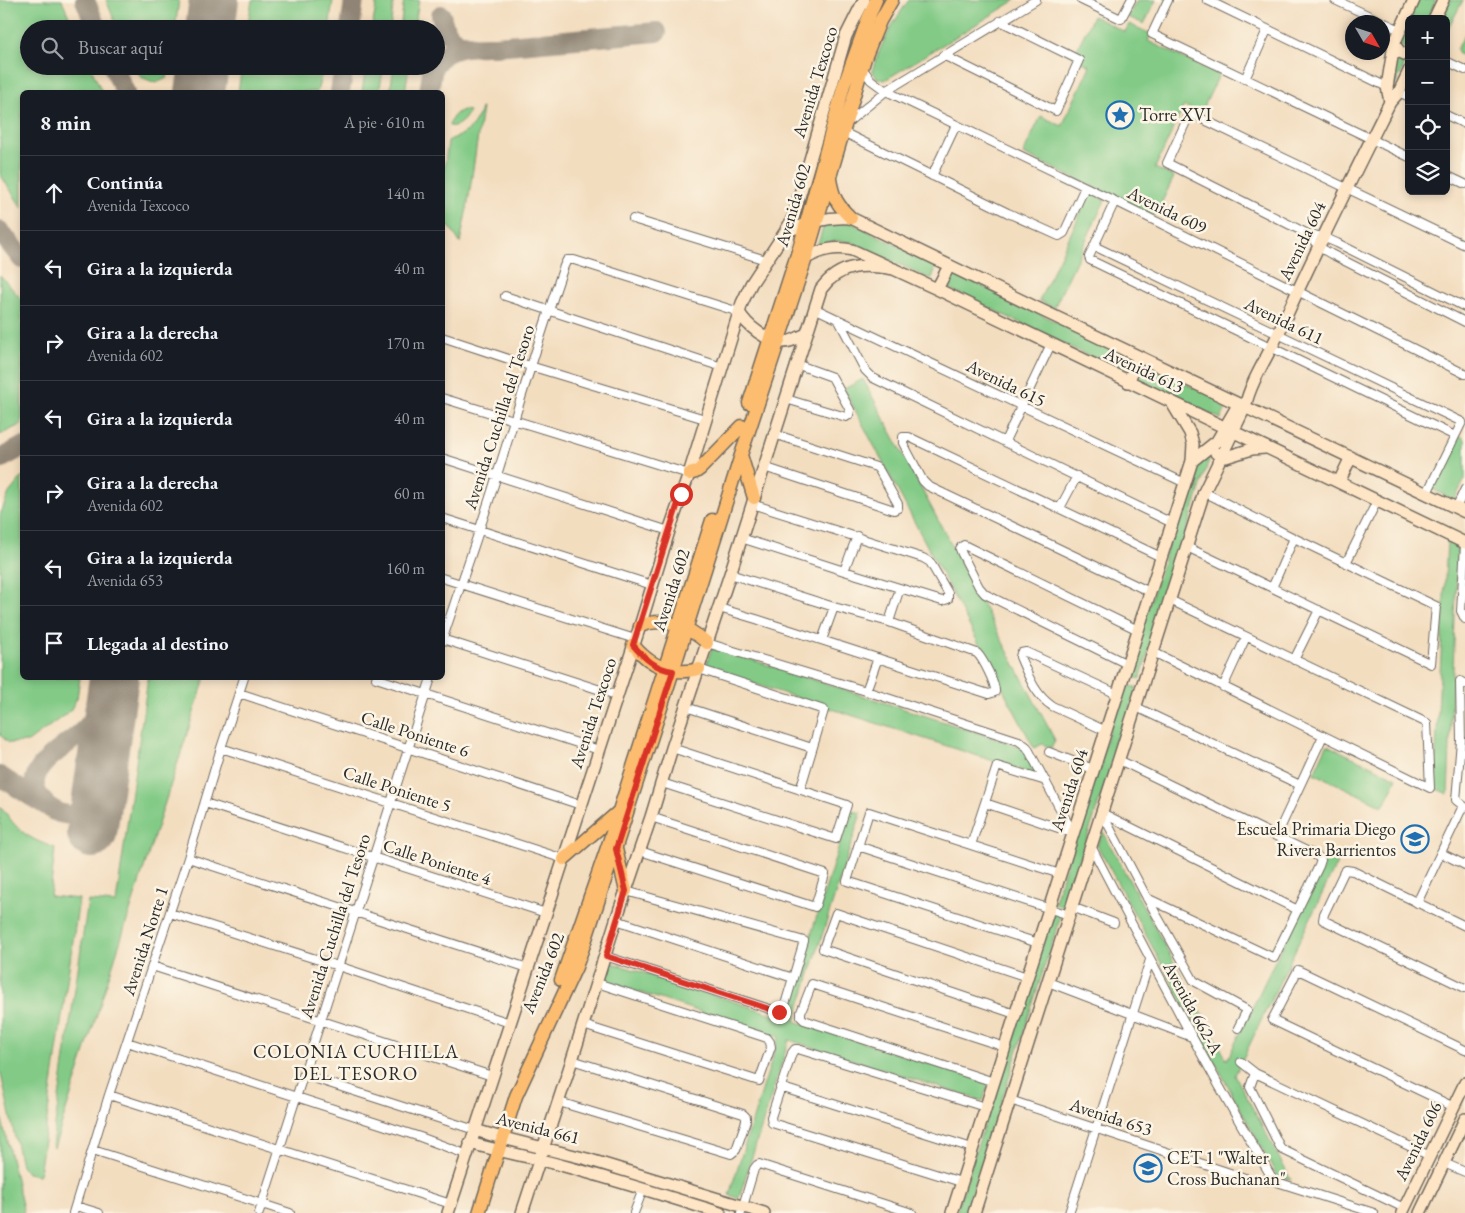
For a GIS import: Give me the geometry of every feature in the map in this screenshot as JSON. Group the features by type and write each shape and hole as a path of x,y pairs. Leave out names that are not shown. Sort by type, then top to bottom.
{"main road":[{"name":"Avenida 602","path":"499,1137 576,967 616,849 742,426 806,258 812,222 844,85 876,0"},
{"name":"Avenida 602","path":"682,626 741,455 774,340 812,222 830,176 862,68 880,21 892,0"},
{"path":"830,176 838,205 851,218"},
{"path":"689,474 700,469 742,426"},
{"path":"741,455 753,501"},
{"path":"640,626 656,621 682,626 696,633 707,643"},
{"path":"634,642 647,659 669,670 684,672 699,669"},
{"name":"Avenida 602","path":"479,1213 508,1097 569,961 618,812 669,670"},
{"path":"564,859 618,812"},
{"path":"616,849 626,891"},
{"name":"Avenida 602","path":"471,1213 495,1150"}],"street":[{"name":"Avenida Texcoco","path":"449,1209 640,626 739,312 751,284 785,232 797,205 846,36 864,0"},
{"path":"1036,0 886,91 844,128 932,176 1061,236 1084,187"},
{"path":"1081,0 1121,19 1131,0"},
{"path":"1168,0 1152,34 1405,155"},
{"path":"1207,0 1387,87"},
{"path":"1335,0 1400,30"},
{"path":"1390,102 1387,87 1394,44 1414,0"},
{"path":"1436,15 1443,0"},
{"path":"943,55 1056,111 1079,60 1000,22"},
{"path":"1245,79 1267,30"},
{"path":"1394,44 1405,55"},
{"path":"1450,63 1465,70"},
{"name":"Avenida 609","path":"862,68 870,80 886,91 1465,374"},
{"name":"Avenida 604","path":"974,1213 1204,492 1221,456 1230,430 1272,348 1371,139 1390,102 1404,95"},
{"path":"1465,245 1190,113 1167,163 1308,234 1465,322"},
{"path":"1450,118 1465,124"},
{"path":"932,176 956,125"},
{"path":"1450,177 1465,184"},
{"path":"1094,246 1114,201"},
{"name":"Avenida 613","path":"812,222 834,217 851,218 1139,357 1244,402 1351,457 1461,510"},
{"path":"633,219 766,260"},
{"path":"785,232 812,222"},
{"path":"1321,242 1465,307"},
{"name":"Avenida 611","path":"1094,246 1462,422 1455,436 1089,259 1094,246"},
{"name":"Avenida 613","path":"806,258 825,249 841,247 852,250 937,289 1465,544"},
{"name":"Avenida Cuchilla del Tesoro","path":"445,634 548,310 568,260 574,260 739,312"},
{"path":"522,1213 821,289 829,279 839,272 850,268 860,266 894,269"},
{"path":"937,289 949,266"},
{"path":"505,296 722,367"},
{"name":"Avenida 615","path":"814,308 1185,484"},
{"path":"739,312 754,329 774,340 785,342 806,334"},
{"path":"838,319 865,370 878,381 1172,523"},
{"path":"445,338 705,419"},
{"path":"1005,441 1051,344"},
{"path":"1128,382 1139,357"},
{"path":"786,399 846,417 849,414 850,410 832,377 796,364"},
{"path":"445,399 689,474"},
{"path":"1171,402 1190,433 1193,444 1192,461"},
{"name":"Avenida 604","path":"952,1213 1192,461 1230,430"},
{"path":"764,468 894,510 898,508 897,502 877,467 774,434"},
{"path":"1427,493 1455,436"},
{"path":"1150,592 926,485 903,443 903,437 909,437 1161,557"},
{"path":"1209,447 1221,456 1226,457 1252,449 1267,448"},
{"path":"1339,482 1351,457"},
{"path":"445,459 669,531"},
{"path":"1060,508 1077,476"},
{"path":"1461,510 1465,489"},
{"path":"1187,547 1431,664 1436,606 1294,538 1204,492"},
{"path":"741,538 942,601 948,599 948,593 928,560 753,501"},
{"path":"1346,563 1377,501"},
{"path":"445,519 652,585"},
{"path":"844,571 857,536"},
{"path":"1272,588 1294,538"},
{"path":"1464,618 1460,611 1465,544"},
{"path":"1127,664 983,592 960,550 961,547 968,547 1138,630"},
{"path":"719,608 989,694 995,692 995,686 978,654 889,622 730,574"},
{"path":"445,579 634,642"},
{"path":"889,622 900,588"},
{"path":"1153,652 1430,788 1427,723 1170,600"},
{"path":"822,640 834,606"},
{"path":"1294,660 1319,610"},
{"path":"1223,687 1246,637"},
{"path":"445,641 616,695"},
{"path":"707,643 1019,741 1027,747 1073,833"},
{"path":"1106,731 1052,706 1044,700 1037,693 1020,657 1021,653 1026,652 1117,694"},
{"path":"866,692 878,658"},
{"path":"699,669 824,710 800,790"},
{"path":"1122,679 1142,686"},
{"name":"Avenida Norte 1","path":"74,1209 109,1096 188,858 243,680"},
{"path":"382,680 599,750"},
{"name":"Avenida Cuchilla del Tesoro","path":"259,1213 430,680"},
{"path":"1417,903 1464,806 1456,800 1463,743 1463,682"},
{"name":"Calle Poniente 6","path":"239,693 581,805"},
{"path":"686,707 812,748"},
{"path":"1136,707 1300,785"},
{"path":"1277,835 1323,736"},
{"name":"Calle Poniente 5","path":"221,748 564,859"},
{"path":"662,783 836,839 846,805 672,748"},
{"path":"1049,752 1094,769"},
{"path":"1119,760 1277,835 1318,856 1321,860 1320,866 1274,958 1147,898"},
{"path":"971,845 996,768 999,766 1046,781"},
{"name":"Calle Poniente 4","path":"205,803 546,913"},
{"path":"985,803 1073,833"},
{"path":"1038,943 847,881 858,846 869,812 1060,874"},
{"path":"1102,813 1194,981 1247,1010 1238,1028"},
{"path":"1102,813 1298,910"},
{"path":"640,851 815,907 825,874 651,817"},
{"path":"858,846 1049,908 1070,911 1114,923"},
{"name":"Avenida 662-A","path":"1091,846 1150,960 1274,1181"},
{"path":"1441,853 1465,865"},
{"path":"188,858 528,968"},
{"path":"1465,926 1353,871 1346,870 1324,914 1323,920 1465,988"},
{"path":"606,956 779,1012 782,1011 793,978 804,941 626,891"},
{"path":"170,913 510,1023"},
{"path":"1015,1014 823,949 836,913 1027,977"},
{"path":"616,920 793,978"},
{"path":"1069,1213 1150,960"},
{"path":"152,966 492,1076"},
{"path":"1454,1107 1272,1020 1298,970 1465,1050"},
{"path":"1048,982 1192,1036"},
{"path":"584,1025 759,1081 771,1047 767,1038 597,983"},
{"path":"994,1082 804,1020 801,1017 801,1012 812,984 1004,1047"},
{"path":"127,1042 420,1137 460,1152"},
{"path":"962,1182 774,1124 771,1122 771,1117 780,1087 792,1053 798,1049 985,1107"},
{"path":"559,1102 729,1153 733,1153 736,1150 746,1117 743,1114 572,1060"},
{"path":"1241,1062 1256,1073 1430,1156"},
{"path":"1256,1073 1250,1087 1281,1149 1403,1211"},
{"name":"Avenida 661","path":"304,1075 475,1130 604,1164 742,1210 764,1213"},
{"name":"Avenida 606","path":"1403,1211 1465,1084"},
{"path":"780,1087 972,1148"},
{"path":"109,1096 279,1149 449,1209"},
{"name":"Avenida 653","path":"1010,1100 1251,1180 1274,1181 1374,1213"},
{"name":"Avenida 606","path":"1421,1212 1465,1119"},
{"name":"Avenida 661","path":"470,1143 540,1159 720,1213"},
{"path":"93,1150 290,1213"},
{"path":"1444,1163 1465,1172"},
{"path":"742,1210 754,1169 757,1165 761,1164 912,1213"},
{"path":"1415,1186 1430,1192"},
{"path":"634,1213 642,1189"},
{"path":"74,1209 99,1213"}],"green space":[{"path":"0,0 62,0 70,20 20,20 20,75 94,75 101,90 20,90 20,205 0,174"},
{"path":"106,0 179,0 176,20 114,20"},
{"path":"252,0 333,0 330,20 249,20"},
{"path":"377,0 394,0 391,20 374,20"},
{"path":"404,0 419,0 416,20 401,20"},
{"path":"909,0 1016,0 885,80 877,78 872,71 879,52 892,25"},
{"path":"1137,0 1156,0 1144,24 1128,17"},
{"path":"1417,0 1436,0 1429,15 1410,15"},
{"path":"1445,0 1463,0 1450,25 1450,15 1438,15"},
{"path":"1093,16 1125,32 1129,24 1151,34 1148,41 1219,75 1201,113 1184,106 1155,168 1174,177 1155,216 1023,154 1041,116 1062,126 1090,66 1073,57"},
{"path":"1405,25 1405,48 1400,44 1399,38"},
{"path":"1465,34 1465,57 1459,54 1457,49"},
{"path":"1397,58 1405,60 1405,64 1392,92"},
{"path":"140,75 168,75 167,78 156,83"},
{"path":"241,75 322,75 318,90 238,90"},
{"path":"365,75 382,75 379,90 362,90"},
{"path":"393,75 408,75 405,90 390,90"},
{"path":"482,108 460,243 450,227 445,226 445,164 448,141 464,134 476,121"},
{"path":"463,110 469,111 464,120 456,126 449,126 454,116"},
{"path":"1090,193 1105,200 1054,308 1039,301"},
{"path":"848,221 935,264 936,268 932,278 928,278 852,242 827,242 817,246 825,222"},
{"path":"952,274 957,274 1125,355 1127,360 1123,369 1118,370 950,289 947,284"},
{"path":"0,275 20,298 20,425 0,435"},
{"path":"1144,364 1228,404 1221,419 1137,379 1136,376 1141,365"},
{"path":"863,379 1055,740 1051,748 1042,744 1034,748 844,389"},
{"path":"1458,435 1465,439 1465,479 1454,500 1432,489"},
{"path":"1206,453 1209,459 1208,463 1140,679 1127,675 1195,461"},
{"path":"20,479 20,680 80,680 77,698 70,711 28,742 9,743 0,735 0,515 9,493"},
{"path":"1447,541 1458,546 1448,794 1434,788"},
{"path":"712,647 1022,747 1040,776 705,668"},
{"path":"148,680 204,680 54,1148 52,1145 88,901 116,903"},
{"path":"1124,684 1137,688 1064,907 1054,904"},
{"path":"1327,745 1397,778 1383,806 1314,773"},
{"path":"0,807 16,826 29,837 55,848 50,896 79,899 39,1175 27,1173 21,1165 0,1070"},
{"path":"850,810 861,813 795,1021 989,1083 983,1101 789,1040 739,1198 729,1195 779,1037 604,981 610,962 785,1018"},
{"path":"1103,832 1227,1060 1325,858 1337,863 1235,1075 1291,1180 1277,1176 1097,845"},
{"path":"1052,912 1061,915 966,1213 956,1213"},
{"path":"0,1111 24,1213 0,1213"}],"taxiway":[{"path":"85,0 93,20"},
{"path":"351,20 354,0"},
{"path":"441,15 443,20"},
{"path":"445,28 455,40 473,46"},
{"path":"445,54 463,47 496,46 657,32"},
{"path":"117,75 124,90"},
{"path":"340,90 343,75"},
{"path":"429,90 432,75"},
{"path":"0,231 20,256"},
{"path":"0,459 20,448"},
{"path":"54,811 40,798 35,786 36,775 52,755 86,728 100,711 113,680"},
{"path":"0,776 59,813 94,820"}],"runway":[{"path":"211,20 214,0"},
{"path":"200,90 203,75"},
{"path":"92,833 114,680"}],"place":[{"name":"Torre XVI","path":"1120,115"},
{"name":"Escuela Primaria Diego Rivera Barrientos","path":"1415,839"},
{"name":"CET 1 \"Walter Cross Buchanan\"","path":"1148,1168"}],"district":[{"name":"COLONIA CUCHILLA DEL TESORO","path":"356,1062"}],"route":[{"path":"681,494 633,645 653,663 673,671 616,849 626,891 606,956 779,1012"}]}
